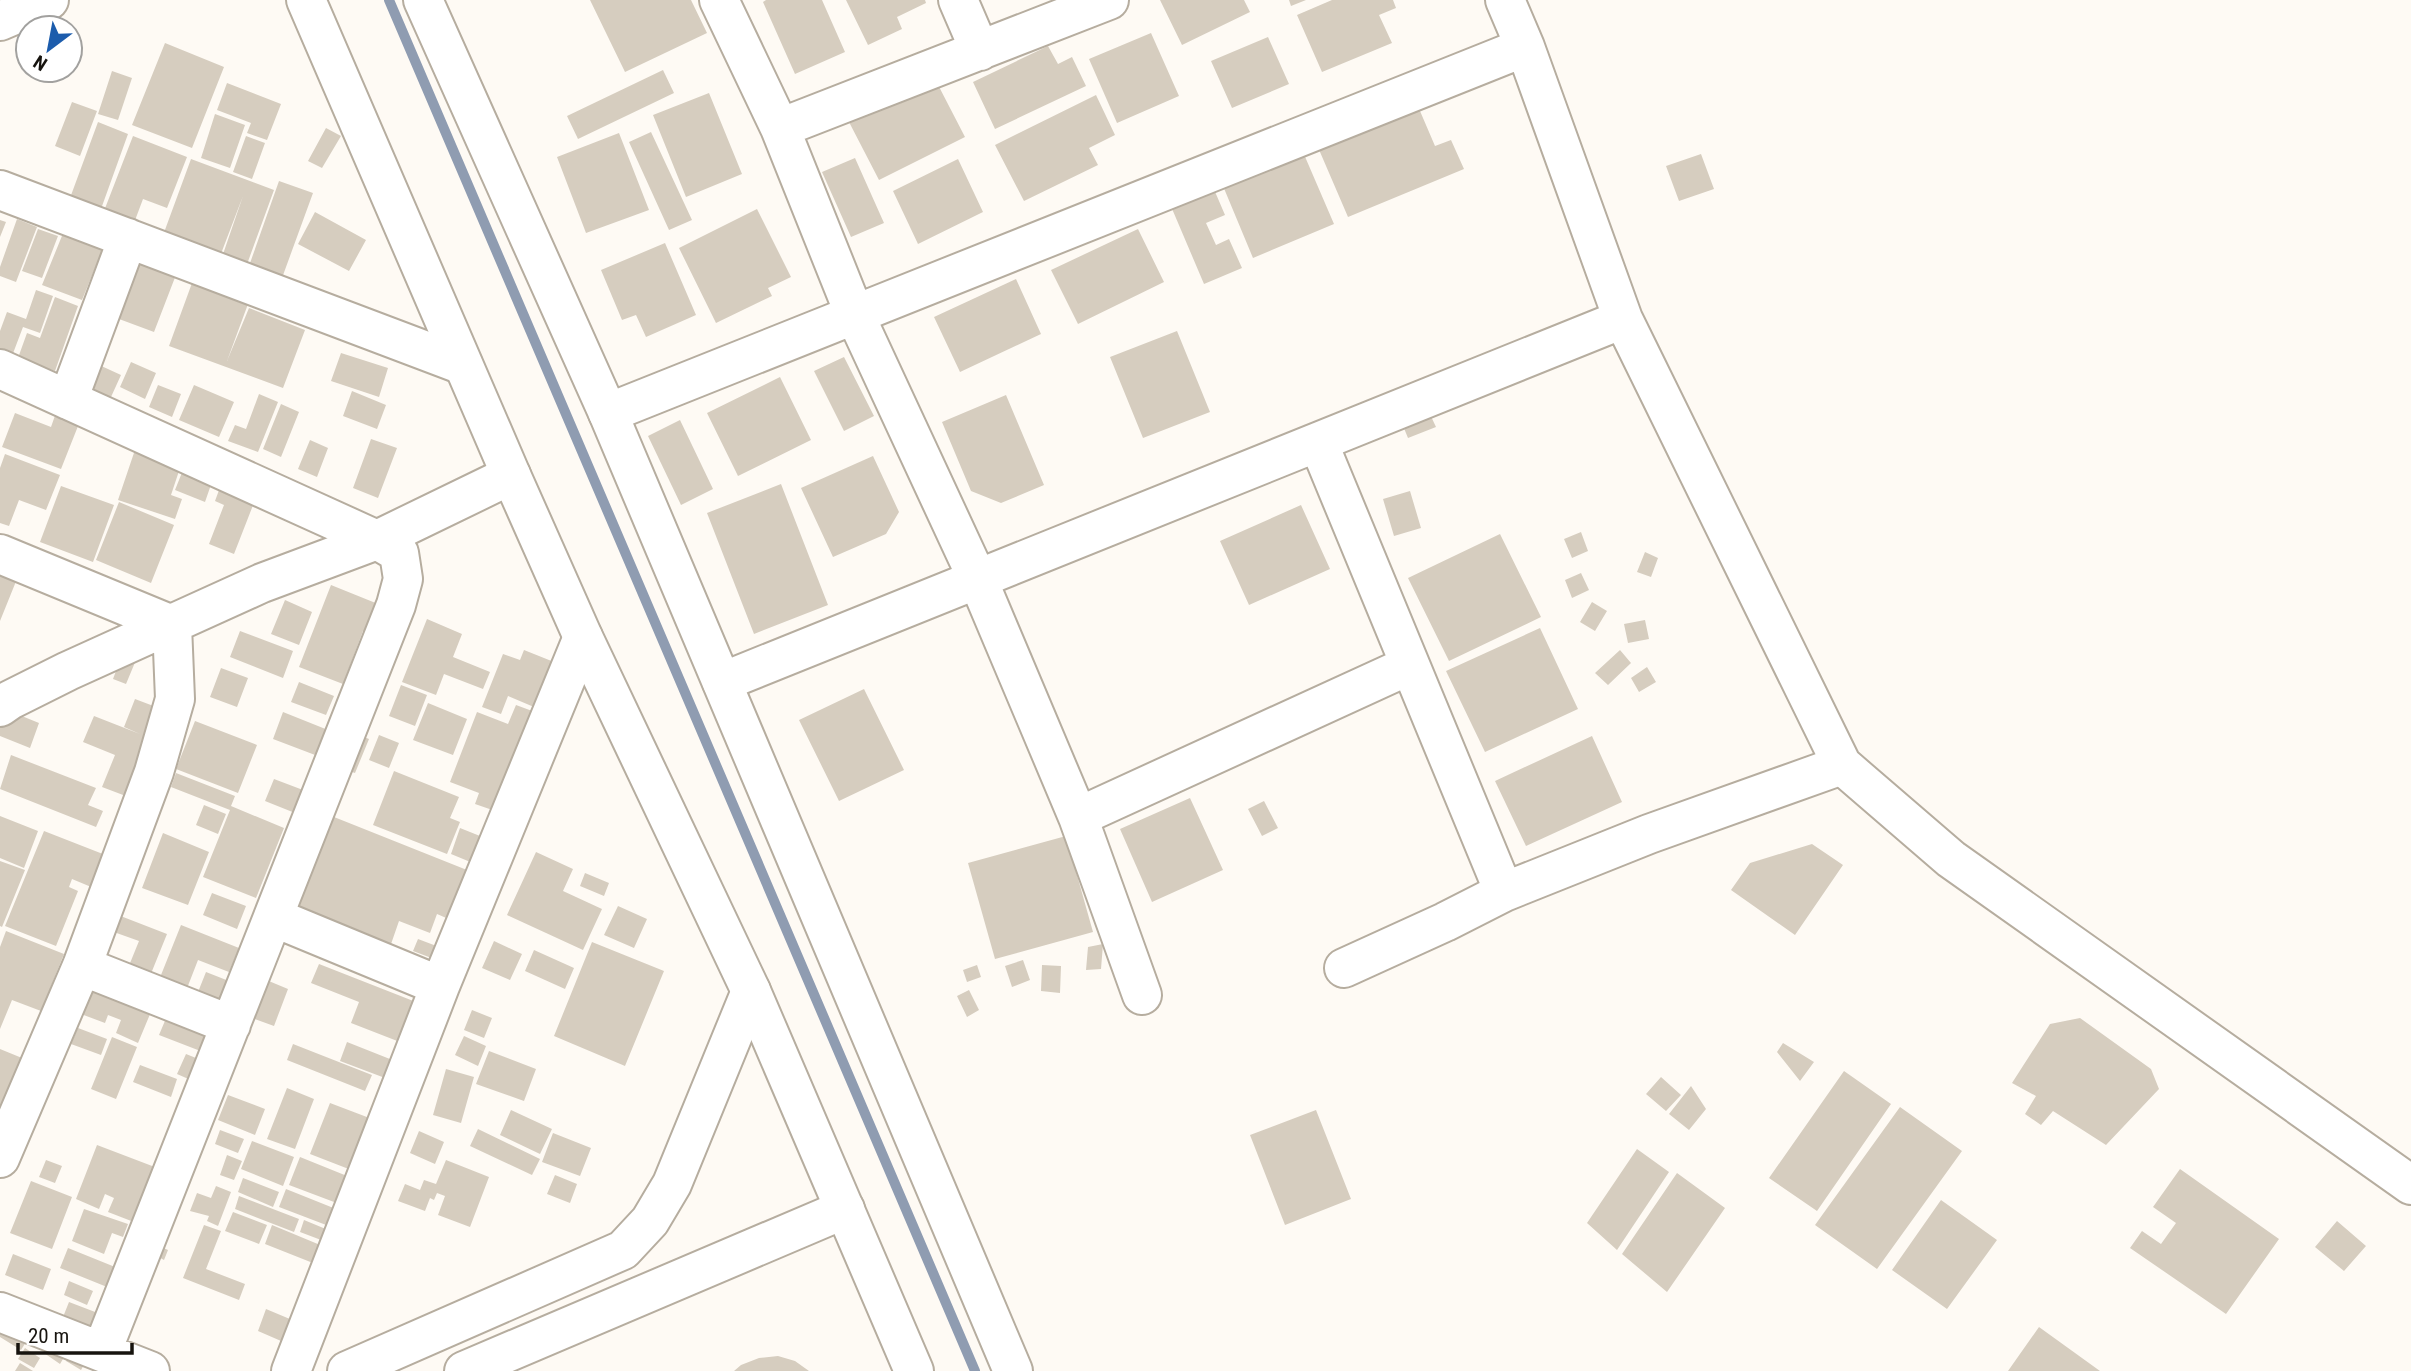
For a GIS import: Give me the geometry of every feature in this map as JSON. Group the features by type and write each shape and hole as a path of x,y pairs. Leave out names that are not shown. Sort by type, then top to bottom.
{"street":[{"path":"0,21 49,0"},
{"path":"306,0 511,475 583,636 751,991 914,1371"},
{"path":"423,0 608,413 1013,1371"},
{"path":"719,0 780,128 854,313 978,580 1078,817 1142,995"},
{"path":"958,0 980,51"},
{"path":"780,128 1109,0"},
{"path":"1505,0 1525,47 1623,319 1842,765 1951,859 2411,1185"},
{"path":"608,413 1525,47"},
{"path":"0,190 463,365"},
{"path":"68,400 128,238"},
{"path":"722,682 1623,319"},
{"path":"0,369 377,540 399,553 403,579 102,1351"},
{"path":"1318,442 1504,892"},
{"path":"0,707 68,671 262,583 377,540 511,475"},
{"path":"0,554 172,625"},
{"path":"0,1158 82,966 155,772 175,699 172,625"},
{"path":"291,1371 440,986 583,636"},
{"path":"1078,817 1410,664"},
{"path":"1344,968 1504,892 1649,834 1842,765"},
{"path":"273,917 440,986"},
{"path":"82,966 231,1025"},
{"path":"347,1371 623,1250 650,1222 672,1184 751,991"},
{"path":"464,1371 845,1209"},
{"path":"0,1312 150,1371"}],"building":[{"path":"590,0 691,0 707,33 625,72"},
{"path":"822,0 845,52 795,74 763,2"},
{"path":"846,0 925,0 926,3 897,17 902,29 868,45"},
{"path":"1160,0 1244,0 1250,12 1182,45"},
{"path":"1289,0 1306,0 1291,6"},
{"path":"1332,0 1393,0 1396,8 1379,15 1392,43 1322,72 1297,15"},
{"path":"1151,33 1179,96 1117,123 1089,59"},
{"path":"1268,37 1289,84 1232,108 1211,61"},
{"path":"165,43 224,67 192,148 132,125"},
{"path":"1048,46 1058,64 1072,57 1086,86 995,129 973,82"},
{"path":"663,70 674,93 578,139 567,116"},
{"path":"112,71 132,78 118,120 98,114"},
{"path":"935,79 965,137 879,180 849,122"},
{"path":"227,83 281,104 267,140 247,133 251,123 217,110"},
{"path":"709,93 742,174 686,197 653,115"},
{"path":"1096,95 1115,135 1089,148 1098,165 1024,201 995,145"},
{"path":"72,102 97,111 80,156 55,146"},
{"path":"1417,104 1435,146 1451,140 1464,169 1348,217 1317,145"},
{"path":"215,114 245,125 230,168 201,158"},
{"path":"98,122 128,134 101,209 70,198"},
{"path":"326,128 341,136 322,168 308,161"},
{"path":"651,132 692,220 669,230 629,142"},
{"path":"619,133 649,210 586,233 557,157"},
{"path":"133,136 187,157 167,208 143,199 134,223 104,211"},
{"path":"246,136 265,143 252,179 233,172"},
{"path":"1303,152 1334,224 1253,258 1223,186"},
{"path":"1701,154 1714,189 1679,201 1666,166"},
{"path":"855,158 884,223 851,237 822,172"},
{"path":"191,159 274,190 246,267 222,257 243,196 219,259 162,238"},
{"path":"958,159 983,212 918,244 893,191"},
{"path":"279,181 313,193 282,278 249,266"},
{"path":"1213,187 1225,215 1206,223 1216,245 1229,239 1242,268 1204,284 1170,204"},
{"path":"757,209 791,277 768,288 772,296 716,323 679,248"},
{"path":"315,212 366,240 349,271 298,244"},
{"path":"17,219 37,227 16,282 0,276 0,267"},
{"path":"0,220 6,222 0,237"},
{"path":"66,226 106,241 82,300 42,285"},
{"path":"38,229 58,236 42,278 22,271"},
{"path":"1138,229 1164,282 1078,324 1051,270"},
{"path":"665,243 696,315 646,337 636,315 622,320 601,270"},
{"path":"134,251 179,267 154,332 111,316"},
{"path":"1016,279 1041,334 960,372 934,317"},
{"path":"192,283 248,304 227,361 249,308 305,330 283,388 169,346"},
{"path":"36,290 53,296 40,333 23,327 12,356 0,352 0,331 7,312 26,319"},
{"path":"55,297 78,306 55,371 18,358 27,333 40,338"},
{"path":"1177,331 1210,412 1143,438 1110,357"},
{"path":"341,353 388,368 379,397 331,381"},
{"path":"844,357 874,416 844,431 814,371"},
{"path":"131,362 156,373 145,399 120,387"},
{"path":"97,364 121,375 111,397 87,388"},
{"path":"780,377 811,440 738,476 707,413"},
{"path":"158,385 181,394 172,417 149,407"},
{"path":"194,385 234,402 219,437 179,420"},
{"path":"352,391 386,405 377,429 343,416"},
{"path":"259,394 278,402 258,452 228,441 235,425 246,429"},
{"path":"1006,395 1044,485 1001,503 971,491 942,422"},
{"path":"281,404 299,412 281,457 263,449"},
{"path":"58,407 82,416 61,469 2,447 15,413 51,427"},
{"path":"1428,410 1436,427 1408,438 1401,421"},
{"path":"680,420 713,489 681,505 648,436"},
{"path":"371,439 397,448 378,498 353,488"},
{"path":"310,440 328,448 317,477 298,469"},
{"path":"137,444 183,459 171,495 182,499 175,519 118,500"},
{"path":"5,454 60,475 46,510 19,500 9,526 0,523 0,468"},
{"path":"873,456 899,512 886,534 833,557 801,488"},
{"path":"185,465 214,476 205,502 175,490"},
{"path":"222,482 257,495 234,554 209,544 224,505 215,501"},
{"path":"781,484 828,605 754,634 707,513"},
{"path":"61,486 114,505 93,562 40,542"},
{"path":"1410,491 1421,528 1394,536 1383,499"},
{"path":"119,502 174,525 151,583 96,560"},
{"path":"1301,505 1330,569 1249,605 1220,541"},
{"path":"1581,532 1588,551 1572,558 1564,539"},
{"path":"1500,534 1541,617 1449,661 1408,578"},
{"path":"1645,552 1658,558 1651,577 1637,572"},
{"path":"0,560 21,569 0,621"},
{"path":"1581,573 1589,590 1572,598 1565,580"},
{"path":"331,585 388,608 377,636 363,631 343,684 299,667"},
{"path":"285,600 312,612 299,645 271,634"},
{"path":"1592,602 1607,611 1595,631 1580,622"},
{"path":"427,619 462,634 453,657 490,672 483,689 444,674 436,695 402,682"},
{"path":"1645,620 1649,639 1628,643 1624,624"},
{"path":"1540,628 1578,709 1485,752 1446,671"},
{"path":"240,631 293,651 283,678 230,657"},
{"path":"524,650 559,664 541,710 508,696 501,714 482,707 503,654 520,660"},
{"path":"1620,650 1631,663 1608,685 1595,673"},
{"path":"122,655 136,660 126,684 113,679"},
{"path":"1647,667 1656,682 1639,692 1631,678"},
{"path":"221,668 248,678 237,707 210,697"},
{"path":"299,682 334,696 326,715 291,702"},
{"path":"401,685 427,695 415,726 389,716"},
{"path":"864,689 904,770 839,801 799,720"},
{"path":"135,699 164,710 131,798 102,787 115,755 83,742 94,716 140,734 124,727"},
{"path":"428,703 467,719 453,755 413,740"},
{"path":"516,705 543,715 504,814 475,804 479,793 450,782 477,712 508,724"},
{"path":"7,710 39,723 30,748 0,736"},
{"path":"283,712 333,732 323,758 273,739"},
{"path":"195,721 257,745 238,793 176,769"},
{"path":"357,734 369,739 355,773 343,769"},
{"path":"379,735 399,743 389,768 369,760"},
{"path":"1592,736 1622,802 1526,846 1495,781"},
{"path":"11,755 96,788 88,805 103,811 96,827 0,789"},
{"path":"394,771 459,797 450,818 460,822 447,854 373,825"},
{"path":"176,773 235,796 231,806 284,828 256,898 203,877 230,810 171,787"},
{"path":"274,779 303,790 295,813 265,801"},
{"path":"1190,798 1223,870 1152,902 1120,829"},
{"path":"1264,801 1278,828 1262,836 1248,809"},
{"path":"204,805 226,814 218,834 196,825"},
{"path":"0,816 38,831 24,868 0,858"},
{"path":"334,817 477,874 458,923 437,914 430,933 399,921 390,947 297,910"},
{"path":"460,828 490,840 480,866 451,854"},
{"path":"44,831 108,856 96,889 72,879 69,887 78,891 56,946 5,926"},
{"path":"163,833 209,852 188,905 142,888"},
{"path":"1066,836 1093,932 995,959 968,863"},
{"path":"1812,844 1843,865 1795,935 1731,890 1750,863"},
{"path":"536,852 573,869 563,891 602,909 583,950 507,915"},
{"path":"0,861 25,870 2,927 0,926"},
{"path":"585,873 609,883 604,896 580,886"},
{"path":"212,893 246,906 237,929 203,915"},
{"path":"618,906 647,919 634,948 604,935"},
{"path":"118,915 167,934 148,981 126,973 139,941 111,931"},
{"path":"181,925 239,948 229,972 198,960 184,996 157,985"},
{"path":"6,931 64,954 41,1011 12,1000 0,1029 0,947"},
{"path":"418,939 447,950 442,962 413,951"},
{"path":"494,941 522,954 510,980 482,968"},
{"path":"592,942 664,971 625,1066 554,1036"},
{"path":"1103,944 1101,969 1086,970 1088,947"},
{"path":"534,950 574,968 565,989 525,971"},
{"path":"1023,960 1030,980 1012,987 1005,966"},
{"path":"319,964 421,1004 405,1044 351,1023 359,1002 311,983"},
{"path":"977,965 981,977 967,982 963,970"},
{"path":"1042,965 1061,966 1060,993 1041,991"},
{"path":"206,972 234,983 222,1012 194,1002"},
{"path":"264,979 288,989 274,1026 249,1017"},
{"path":"93,983 153,1007 138,1043 116,1033 121,1020 108,1015 105,1023 81,1014"},
{"path":"969,990 979,1010 967,1017 957,996"},
{"path":"472,1010 492,1018 484,1038 464,1030"},
{"path":"167,1016 211,1033 203,1052 159,1035"},
{"path":"2080,1018 2151,1069 2159,1089 2106,1145 2053,1111 2041,1125 2025,1114 2036,1096 2012,1083 2050,1024"},
{"path":"78,1028 107,1039 101,1055 71,1044"},
{"path":"464,1036 486,1046 478,1066 455,1055"},
{"path":"112,1037 137,1047 116,1099 91,1089"},
{"path":"347,1042 400,1063 393,1081 340,1061"},
{"path":"1783,1043 1814,1062 1800,1081 1777,1052"},
{"path":"293,1044 372,1075 365,1091 287,1060"},
{"path":"0,1049 22,1058 0,1115"},
{"path":"489,1051 536,1069 524,1101 476,1084"},
{"path":"186,1054 201,1060 193,1081 177,1074"},
{"path":"140,1065 177,1079 171,1097 133,1082"},
{"path":"446,1069 474,1077 461,1123 433,1115"},
{"path":"1844,1071 1891,1104 1817,1211 1769,1178"},
{"path":"1661,1077 1681,1095 1666,1111 1646,1094"},
{"path":"1691,1086 1706,1109 1689,1130 1669,1114"},
{"path":"287,1088 314,1099 295,1149 267,1139"},
{"path":"228,1095 265,1109 255,1135 218,1120"},
{"path":"330,1103 380,1122 359,1173 310,1154"},
{"path":"1900,1107 1962,1151 1877,1269 1815,1225"},
{"path":"511,1110 552,1129 540,1154 500,1135"},
{"path":"1316,1110 1351,1199 1285,1225 1250,1135"},
{"path":"478,1129 540,1159 532,1175 470,1146"},
{"path":"220,1130 244,1139 238,1153 215,1144"},
{"path":"419,1131 444,1142 435,1164 410,1153"},
{"path":"553,1133 591,1148 580,1176 542,1162"},
{"path":"252,1141 294,1157 283,1186 241,1169"},
{"path":"97,1145 160,1169 139,1224 108,1212 114,1198 105,1194 99,1209 76,1199"},
{"path":"1637,1149 1669,1172 1617,1250 1587,1223"},
{"path":"227,1155 242,1161 234,1180 220,1175"},
{"path":"300,1157 352,1178 342,1205 289,1185"},
{"path":"46,1160 62,1166 55,1183 39,1177"},
{"path":"446,1160 489,1177 470,1227 438,1215 445,1196 437,1193 434,1200 430,1198 425,1211 398,1201 405,1184 420,1190 424,1180 436,1184"},
{"path":"2180,1169 2279,1239 2226,1314 2130,1248 2142,1231 2161,1244 2176,1223 2153,1207"},
{"path":"1677,1173 1725,1208 1667,1292 1622,1254"},
{"path":"555,1175 577,1184 570,1203 547,1194"},
{"path":"243,1178 279,1192 273,1207 238,1192"},
{"path":"31,1181 72,1197 52,1249 10,1233"},
{"path":"216,1186 231,1192 218,1226 207,1221 209,1216 190,1211 197,1193 211,1198"},
{"path":"286,1189 341,1211 334,1228 279,1207"},
{"path":"239,1196 299,1219 294,1232 235,1209"},
{"path":"1941,1200 1997,1240 1947,1309 1892,1270"},
{"path":"84,1209 128,1224 123,1237 112,1233 104,1254 72,1241"},
{"path":"233,1212 267,1225 259,1244 225,1231"},
{"path":"304,1220 333,1232 329,1243 300,1232"},
{"path":"2337,1221 2366,1246 2344,1271 2315,1247"},
{"path":"204,1225 221,1231 206,1269 245,1284 239,1300 183,1278"},
{"path":"272,1225 325,1247 318,1265 265,1244"},
{"path":"159,1246 168,1250 164,1260 155,1255"},
{"path":"68,1248 120,1269 112,1289 60,1268"},
{"path":"13,1254 51,1269 43,1290 5,1275"},
{"path":"69,1281 93,1291 87,1305 64,1295"},
{"path":"69,1302 103,1315 95,1335 61,1322"},
{"path":"266,1309 297,1322 288,1344 258,1331"},
{"path":"0,1326 26,1342 21,1350 0,1337"},
{"path":"2039,1327 2100,1371 2008,1371"},
{"path":"50,1344 66,1354 60,1364 44,1353"},
{"path":"25,1348 40,1358 34,1368 18,1359"},
{"path":"70,1354 85,1363 81,1370 66,1361"},
{"path":"778,1356 795,1361 809,1371 734,1371 759,1358"},
{"path":"20,1363 33,1371 15,1371"}],"waterway":[{"path":"389,0 975,1371"}]}
